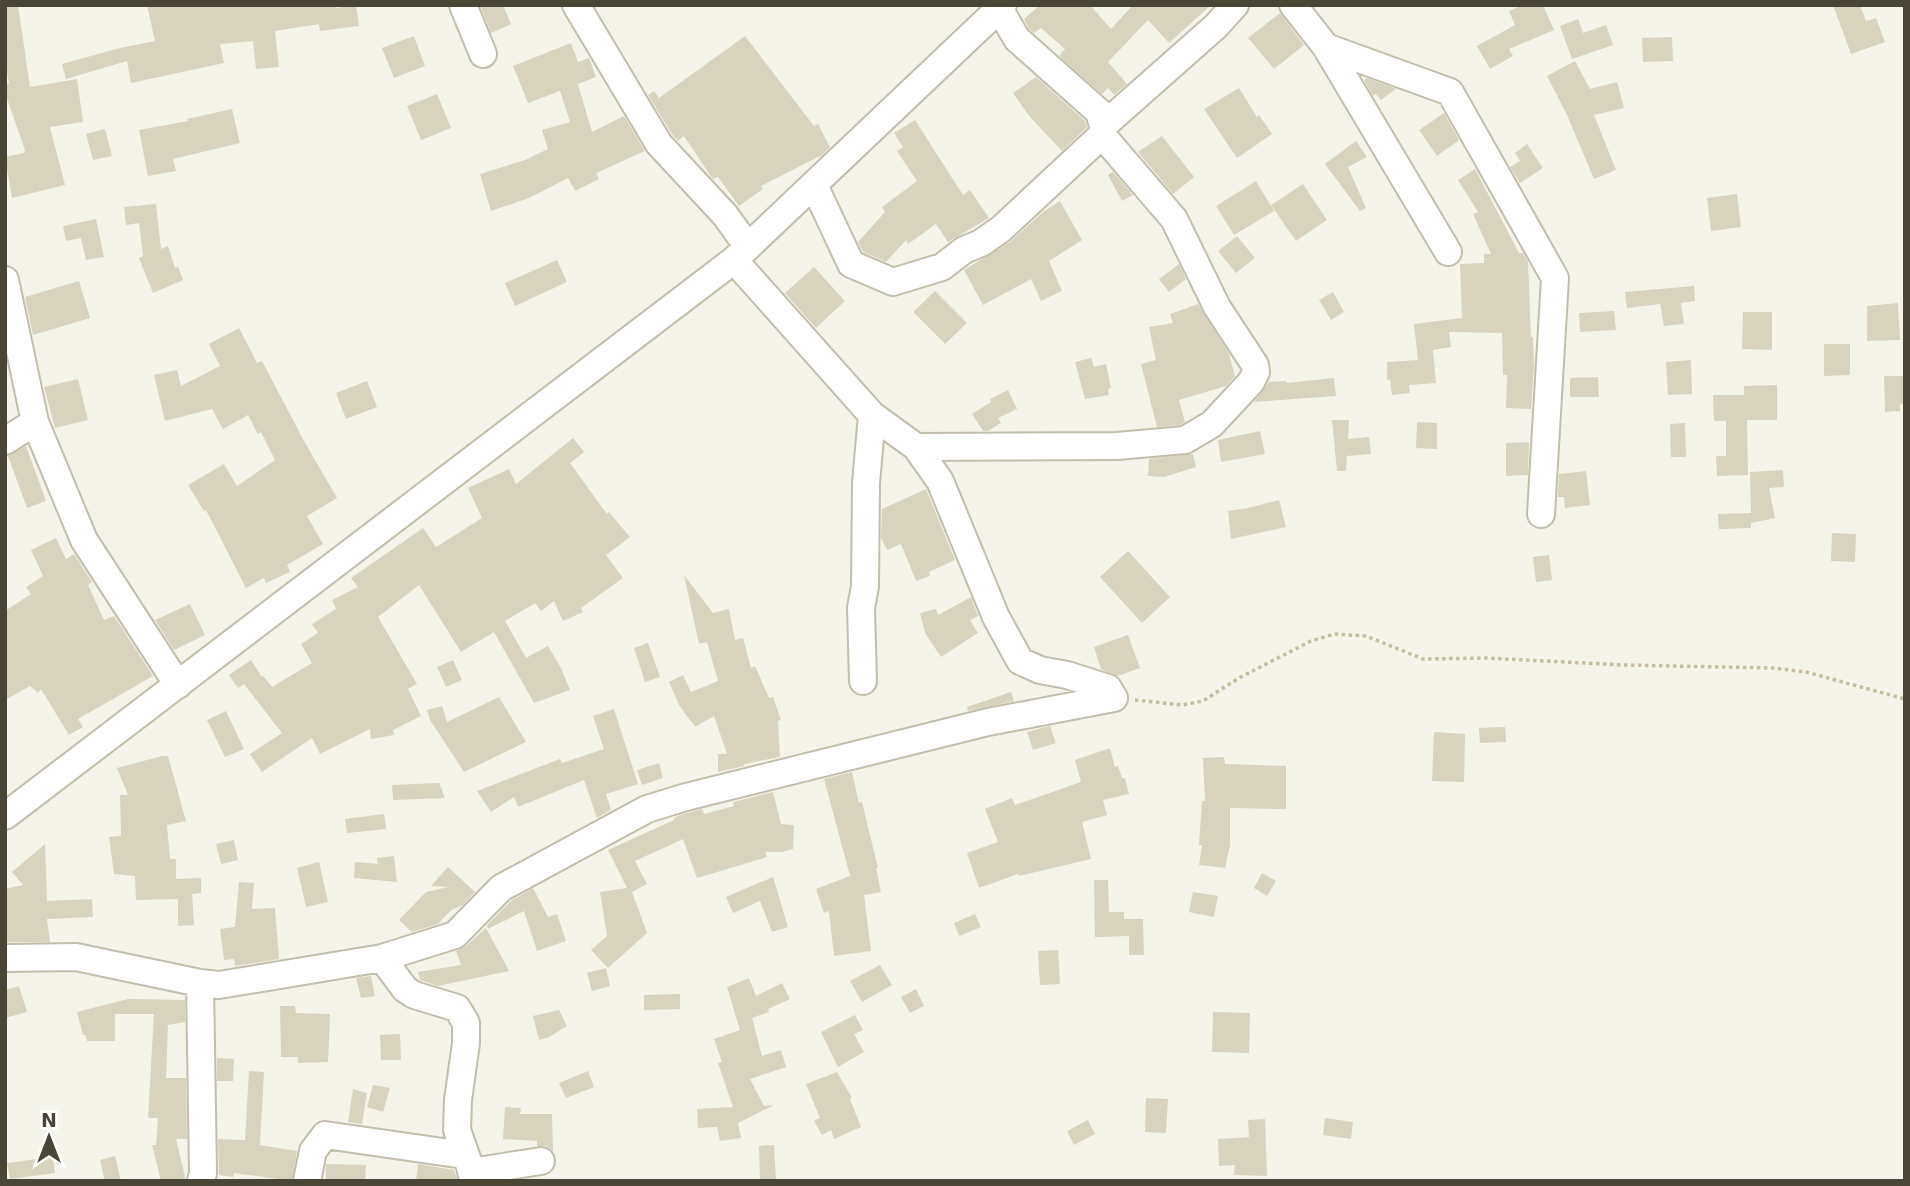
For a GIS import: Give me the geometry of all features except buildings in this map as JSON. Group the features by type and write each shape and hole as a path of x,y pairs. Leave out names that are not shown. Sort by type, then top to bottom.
{"street":[{"path":"463,5 483,54"},
{"path":"5,958 76,957 219,985 382,958 455,935 501,888 647,810 686,797 988,722 1114,698 1108,688 1028,666 1015,655 996,617 940,481 916,447 872,415 741,254 725,215 659,144 576,5"},
{"path":"814,186 851,264 893,282 942,267 964,250 981,243 1001,229 1235,5"},
{"path":"1293,5 1326,47 1448,251"},
{"path":"5,816 741,254 999,6 1017,39 1099,112 1103,130 1174,219 1217,307 1255,365 1256,372 1251,382 1212,424 1185,440 1117,446 916,447"},
{"path":"1326,47 1450,92 1555,278 1541,514"},
{"path":"5,280 35,422 84,540 177,685"},
{"path":"863,681 861,608 865,586 866,482 872,415"},
{"path":"5,441 35,422"},
{"path":"382,958 405,989 414,995 457,1008 466,1023 457,1130 470,1170"},
{"path":"201,983 208,1178"},
{"path":"307,1181 313,1151 325,1135 470,1170 541,1161"}],"path":[{"path":"1114,698 1182,705 1203,701 1239,678 1311,641 1334,634 1366,636 1423,659 1432,660 1486,658 1784,669 1806,672 1905,699"}]}
